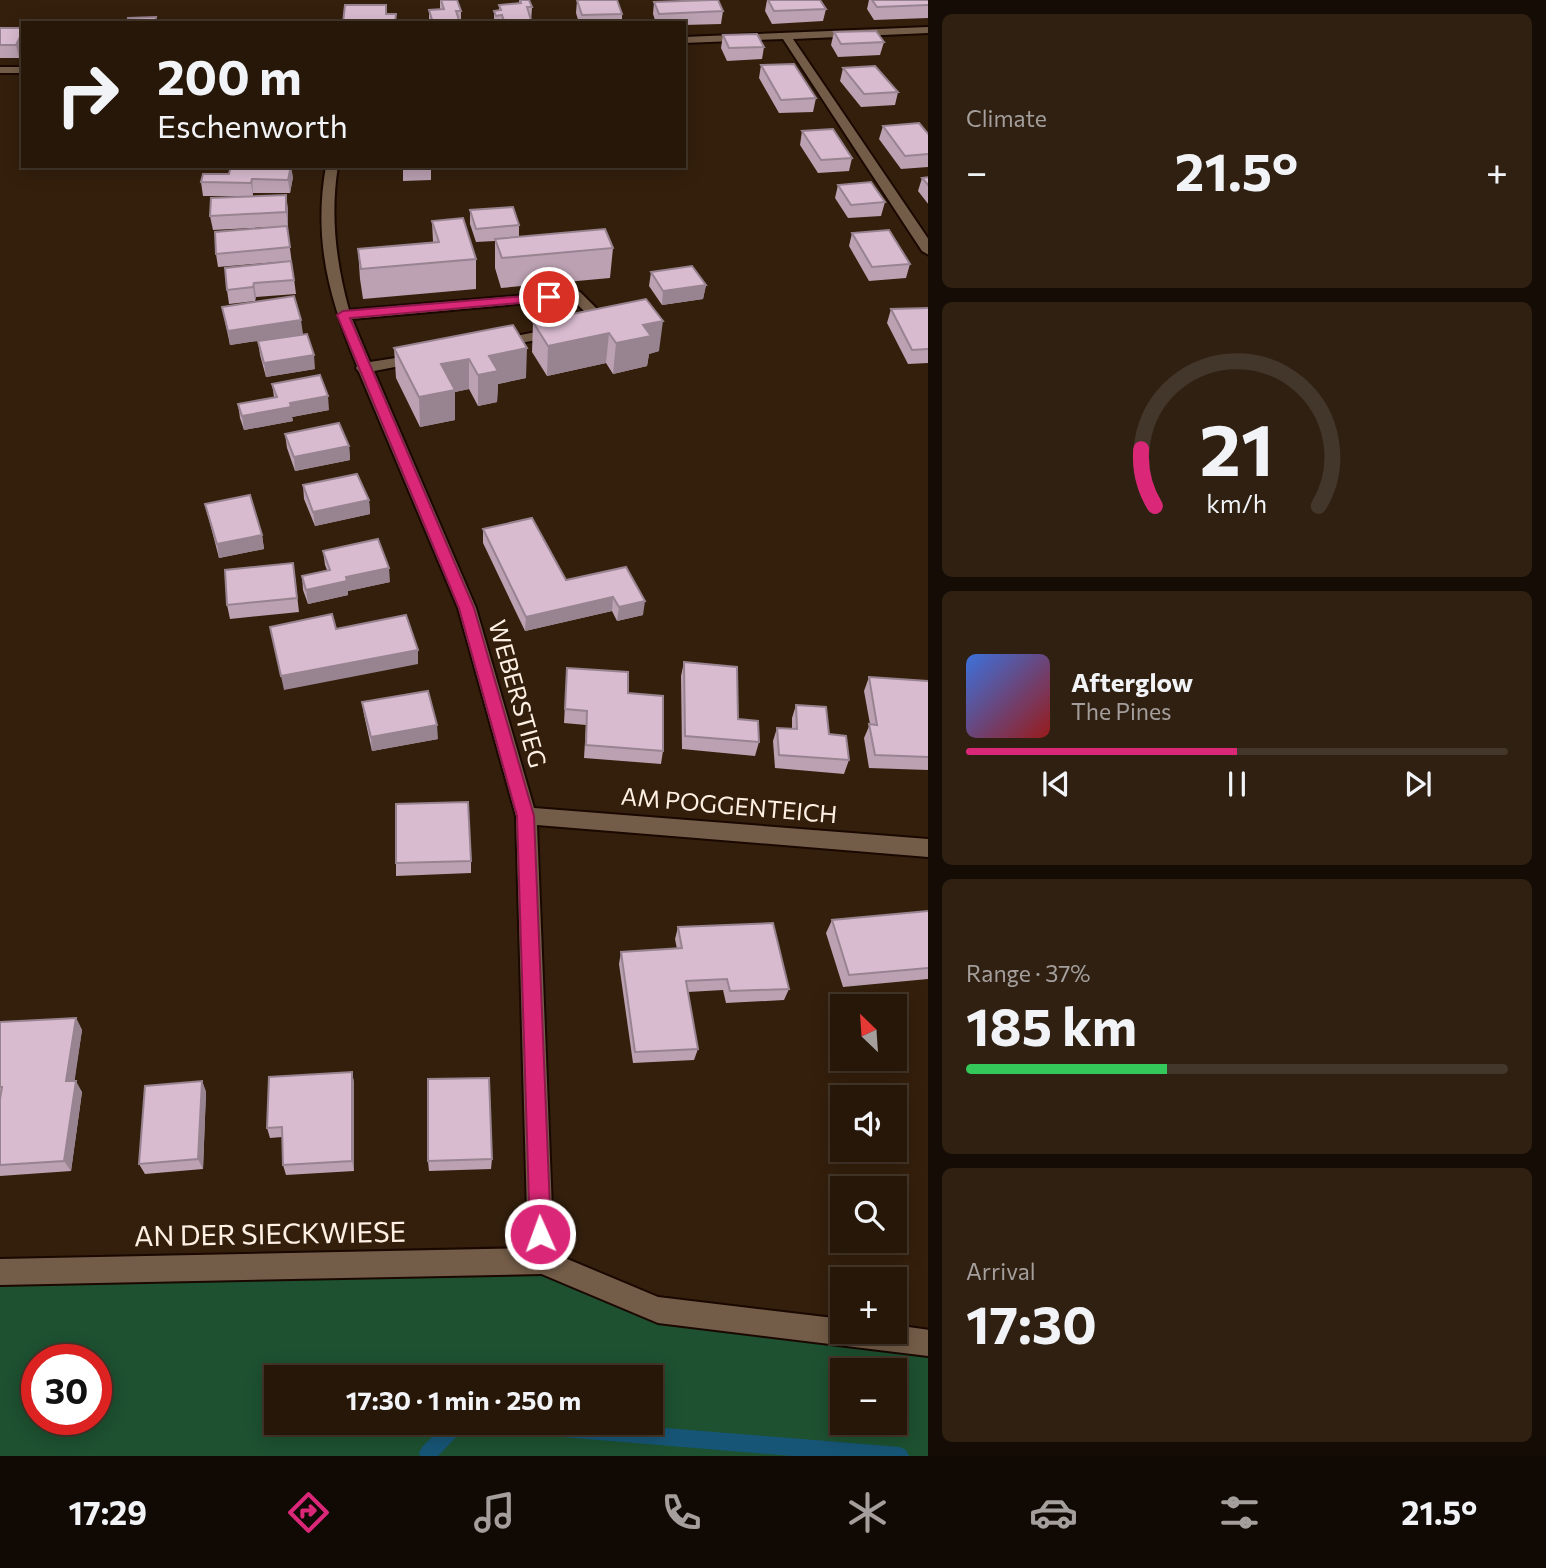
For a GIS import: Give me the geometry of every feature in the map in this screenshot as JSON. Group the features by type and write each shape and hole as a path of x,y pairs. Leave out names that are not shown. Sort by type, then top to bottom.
{"street":[{"path":"686,40 928,30"},
{"path":"786,36 928,251"},
{"path":"0,70 21,70"},
{"name":"WEBERSTIEG","path":"331,168 328,206 333,281 343,315 363,369 467,608 526,816 541,1261"},
{"path":"343,315 575,295 593,311 588,326 482,346"},
{"path":"363,369 429,356"},
{"name":"AM POGGENTEICH","path":"526,816 928,848"},
{"path":"541,1261 658,1310 928,1343"},
{"name":"AN DER SIECKWIESE","path":"0,1272 541,1261"}],"green space":[{"path":"539,1262 660,1312 830,1332 830,1344 907,1344 907,1341 928,1343 928,1456 0,1456 0,1276"}],"building":[{"path":"441,0 457,0 461,11 456,11 459,21 432,21 429,10 444,9"},
{"path":"520,0 529,0 532,7 527,7 531,20 504,21 502,15 496,16 494,11 501,10 499,5 521,3"},
{"path":"577,0 617,0 622,14 582,15"},
{"path":"718,0 723,11 659,14 654,2"},
{"path":"768,0 820,0 826,9 774,11"},
{"path":"872,0 928,0 928,5 877,7"},
{"path":"345,5 386,5 386,14 396,14 395,21 343,21"},
{"path":"156,17 155,21 127,21 128,18"},
{"path":"0,28 21,28 16,45 0,45"},
{"path":"876,31 884,42 841,44 834,32"},
{"path":"757,34 764,47 729,48 723,35"},
{"path":"794,64 816,98 781,100 761,65"},
{"path":"875,66 898,92 864,94 843,68"},
{"path":"919,123 928,134 928,154 905,156 883,126"},
{"path":"833,129 852,158 821,160 802,131"},
{"path":"230,168 291,168 288,180 252,179 251,183 201,182 203,174 229,174"},
{"path":"871,182 885,202 851,205 838,185"},
{"path":"286,195 286,212 210,216 211,198"},
{"path":"513,207 519,225 476,229 470,210"},
{"path":"463,218 476,259 361,269 358,249 439,242 432,221"},
{"path":"287,226 290,247 216,254 215,232"},
{"path":"605,229 613,248 502,258 495,239"},
{"path":"889,230 910,264 872,267 852,233"},
{"path":"291,261 294,280 254,283 253,287 227,290 225,268"},
{"path":"692,266 706,285 663,291 651,272"},
{"path":"294,296 301,320 228,331 222,307"},
{"path":"646,299 663,321 643,325 651,336 616,343 609,333 548,346 533,322"},
{"path":"928,308 928,349 912,350 891,309"},
{"path":"513,325 527,348 489,356 498,371 478,375 469,359 441,364 455,390 419,397 394,348"},
{"path":"307,334 314,355 264,363 258,341"},
{"path":"320,375 328,396 290,403 291,407 242,416 238,404 277,397 272,384"},
{"path":"339,423 349,446 294,457 285,434"},
{"path":"357,474 369,500 313,512 303,485"},
{"path":"250,495 262,535 217,544 205,504"},
{"path":"532,518 566,580 626,567 645,601 619,607 613,597 526,617 483,529"},
{"path":"378,539 389,568 346,577 347,581 306,590 302,576 330,570 323,551"},
{"path":"293,563 297,598 227,605 225,570"},
{"path":"332,614 336,629 406,615 418,650 281,676 270,627"},
{"path":"684,662 737,667 738,719 758,721 759,742 685,736"},
{"path":"567,668 628,672 628,693 663,696 663,751 586,745 587,711 565,709"},
{"path":"869,677 928,681 928,757 875,755 869,724 877,725"},
{"path":"428,691 437,725 371,737 362,702"},
{"path":"796,705 826,707 829,734 846,736 849,760 779,755 777,728 797,729"},
{"path":"468,802 471,861 396,863 396,804"},
{"path":"928,911 928,968 849,975 832,920"},
{"path":"773,923 789,989 730,991 727,979 686,981 698,1049 635,1052 621,952 682,948 678,927"},
{"path":"76,1018 66,1081 76,1081 64,1161 0,1165 0,1022"},
{"path":"352,1072 352,1161 283,1165 282,1127 267,1128 269,1077"},
{"path":"489,1078 492,1159 428,1161 428,1079"},
{"path":"202,1081 198,1159 139,1164 145,1086"}],"waterway":[{"path":"428,1453 446,1435"},
{"path":"646,1435 900,1456"}],"route":[{"path":"540,1234 526,816 467,608 363,369 343,315 549,297"}]}
